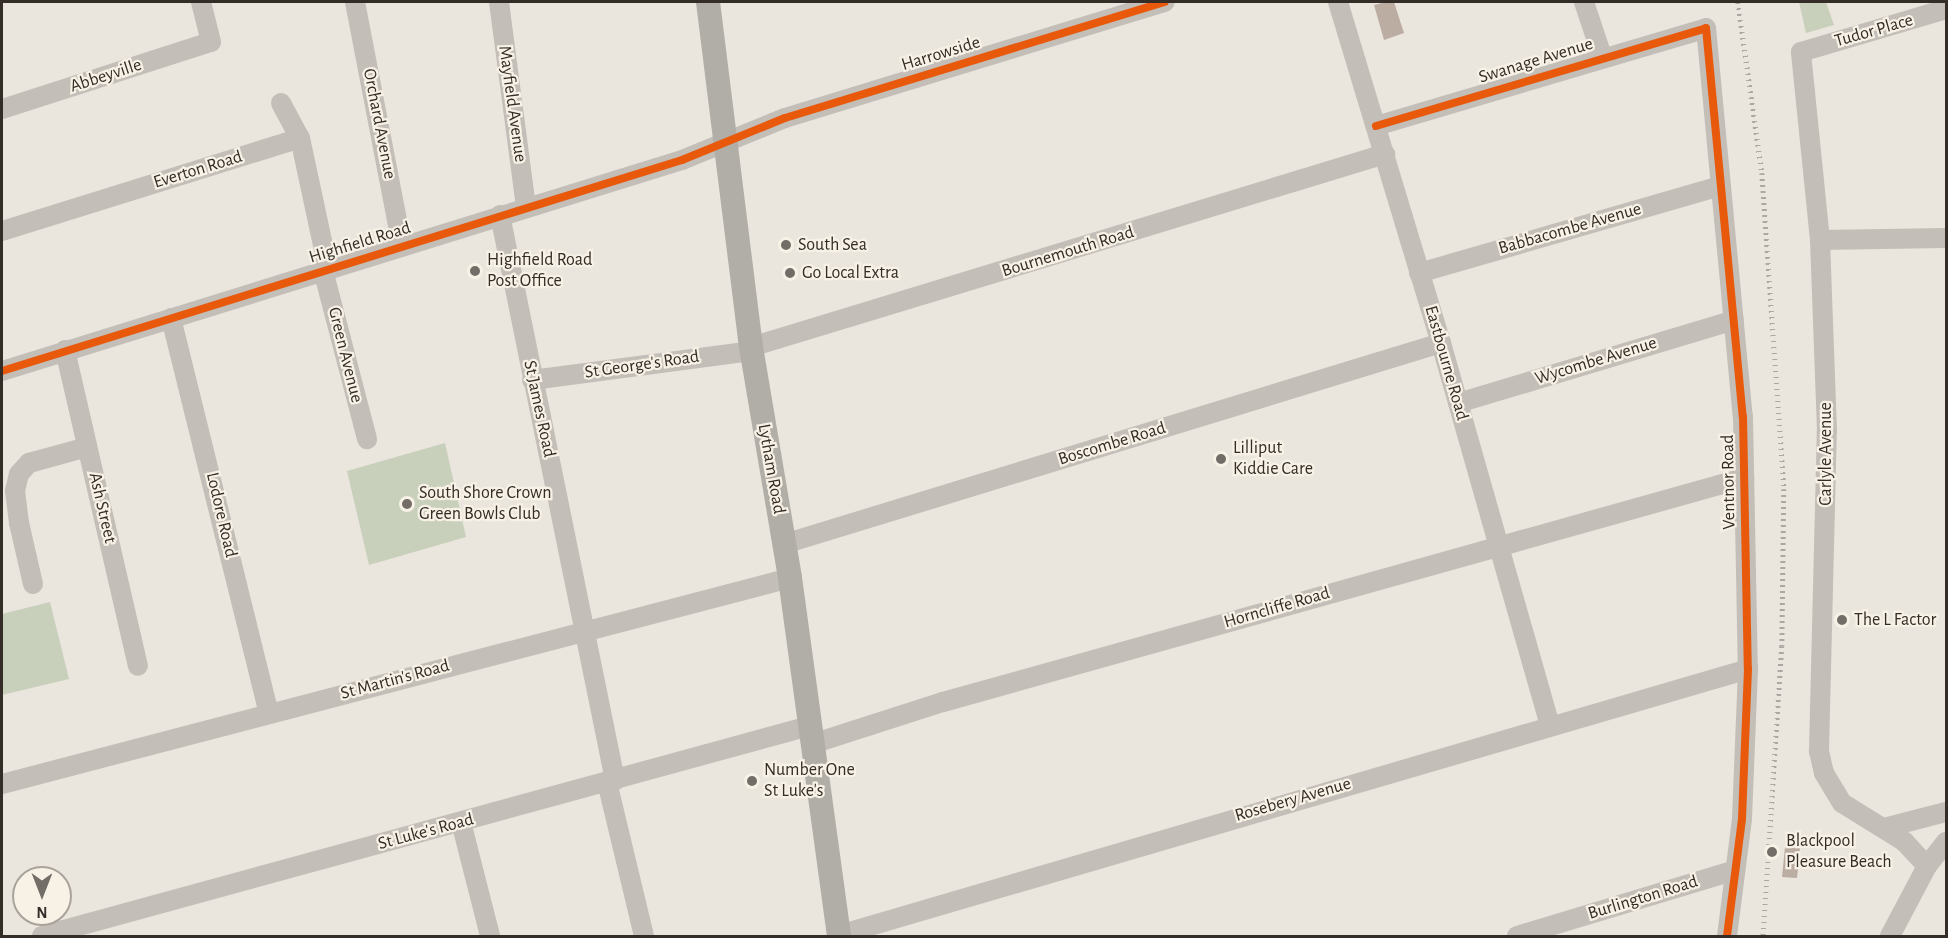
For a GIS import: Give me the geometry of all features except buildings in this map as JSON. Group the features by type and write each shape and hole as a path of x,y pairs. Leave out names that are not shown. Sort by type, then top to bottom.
{"main road":[{"name":"Lytham Road","path":"708,2 751,349 790,578 839,936"}],"street":[{"name":"Abbeyville","path":"2,109 211,42 201,2"},
{"name":"Orchard Avenue","path":"356,2 402,246"},
{"name":"Mayfield Avenue","path":"499,2 526,206"},
{"name":"Harrowside","path":"727,143 785,118 1165,2"},
{"name":"Eastbourne Road","path":"1338,2 1441,344 1550,725"},
{"path":"1584,2 1602,56"},
{"name":"Tudor Place","path":"1801,52 1947,9"},
{"name":"Swanage Avenue","path":"1376,126 1602,56 1706,27"},
{"name":"Ventnor Road","path":"1706,27 1743,417 1748,669 1742,819 1727,936"},
{"name":"Carlyle Avenue","path":"1801,52 1820,240 1827,430 1820,751 1824,773 1842,803 1905,842 1927,866"},
{"name":"Green Avenue","path":"281,103 300,138 326,270 367,439"},
{"name":"Everton Road","path":"2,231 300,138"},
{"name":"Highfield Road","path":"2,370 727,143"},
{"name":"Bournemouth Road","path":"751,349 1385,154"},
{"name":"Babbacombe Avenue","path":"1419,273 1721,186"},
{"name":"St James Road","path":"500,215 585,630 611,781 650,935"},
{"path":"1820,240 1947,238"},
{"name":"Lodore Road","path":"171,318 269,713"},
{"name":"Wycombe Avenue","path":"1458,403 1734,320"},
{"name":"Boscombe Road","path":"784,544 1441,344"},
{"name":"St George's Road","path":"532,380 751,349"},
{"name":"Ash Street","path":"65,350 138,666"},
{"path":"33,584 19,523 15,491 19,474 29,463 87,447"},
{"name":"Horncliffe Road","path":"811,735 954,699 1744,478"},
{"name":"St Martin's Road","path":"2,784 790,578"},
{"name":"Rosebery Avenue","path":"839,936 1550,725 1748,669"},
{"name":"St Luke's Road","path":"42,936 611,781 811,735"},
{"path":"1884,828 1947,812"},
{"path":"461,822 490,936"},
{"path":"1890,936 1927,866 1947,842"},
{"name":"Burlington Road","path":"1517,936 1735,870"}],"green space":[{"path":"1799,2 1826,2 1834,25 1806,33"},
{"name":"South Shore Crown Green Bowls Club","path":"445,443 466,537 369,565 347,471"},
{"path":"50,602 69,679 2,695 2,614"}],"railway":[{"path":"1738,2 1762,173 1784,489 1782,646 1763,936"}],"cycle path":[{"path":"2,371 682,160 785,118 1165,2"},
{"path":"1376,126 1706,28 1743,417 1748,669 1742,819 1727,936"}],"place":[{"name":"South Sea","path":"786,245"},
{"name":"Highfield Road Post Office","path":"475,271"},
{"name":"Go Local Extra","path":"790,273"},
{"name":"Lilliput Kiddie Care","path":"1221,459"},
{"name":"South Shore Crown Green Bowls Club","path":"407,504"},
{"name":"The L Factor","path":"1842,620"},
{"name":"Number One St Luke's","path":"752,781"},
{"name":"Blackpool Pleasure Beach","path":"1772,852"}]}
